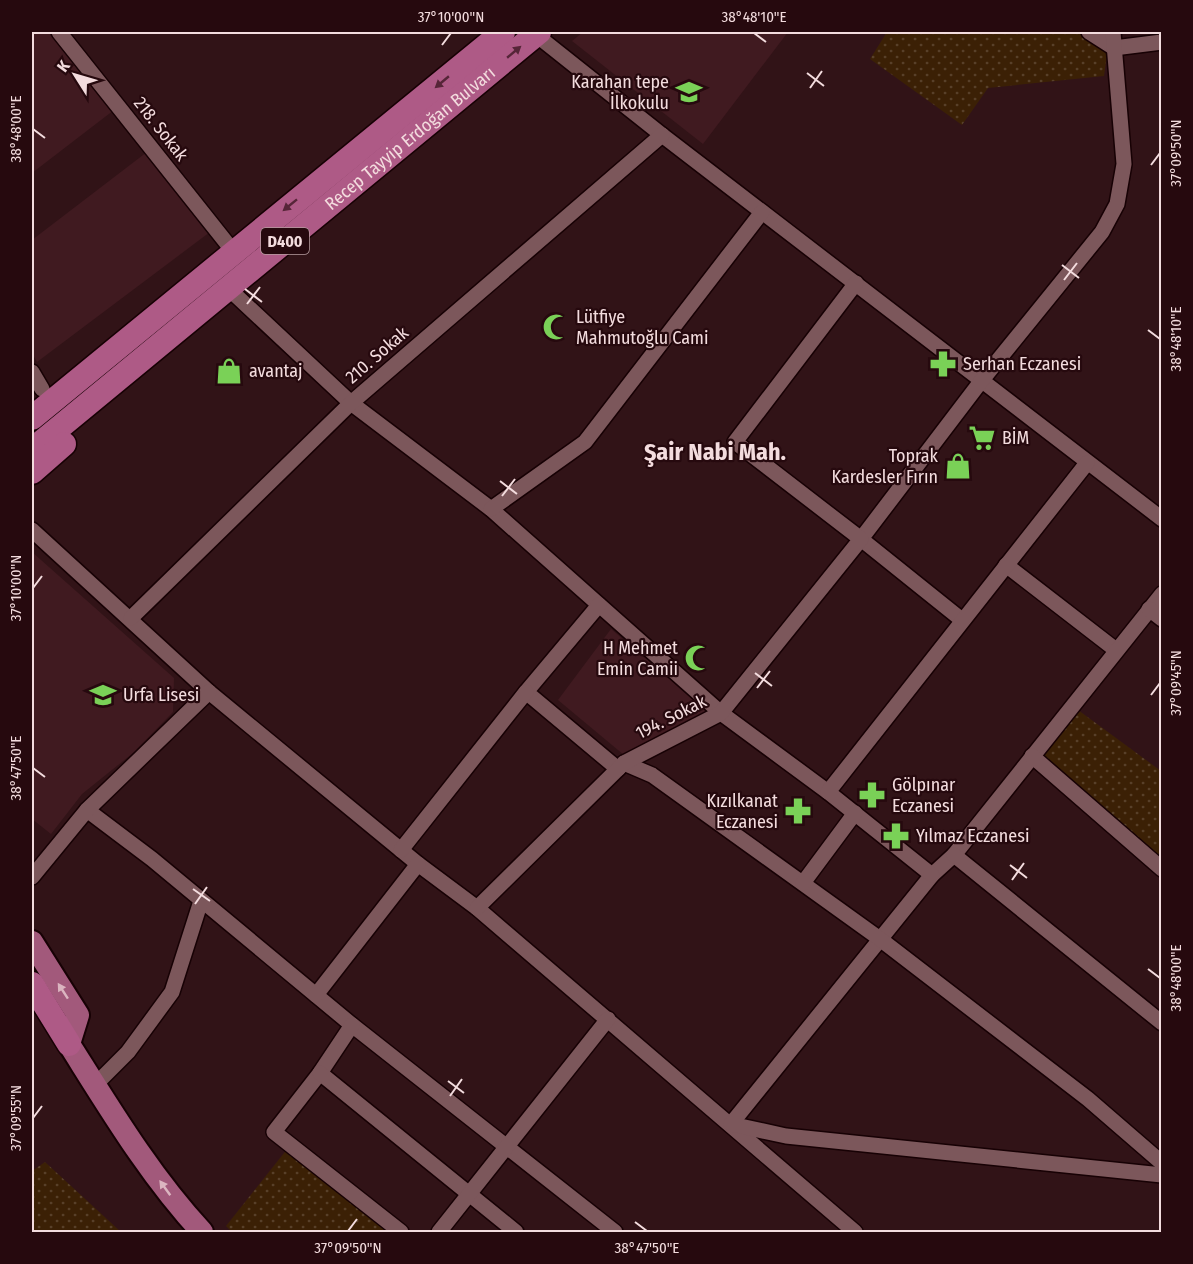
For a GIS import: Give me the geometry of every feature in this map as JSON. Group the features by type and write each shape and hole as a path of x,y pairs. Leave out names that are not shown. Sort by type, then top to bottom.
{"highway":[{"name":"Recep Tayyip Erdoğan Bulvarı","path":"32,418 503,32"},
{"name":"Recep Tayyip Erdoğan Bulvarı","path":"32,450 537,33"},
{"path":"35,386 153,300 186,291"},
{"path":"32,472 186,344 219,296"},
{"path":"32,984 69,1044"}],"main road":[{"path":"32,942 78,1015 69,1044 153,1172 179,1208 202,1233"}],"street":[{"name":"218. Sokak","path":"60,32 233,251"},
{"path":"1089,32 1114,48 1161,42"},
{"name":"194. Sokak","path":"477,908 621,766 721,713 861,539 982,380 1102,232 1117,204 1124,164 1113,32"},
{"path":"537,33 662,135 1161,519"},
{"name":"210. Sokak","path":"130,618 351,403 662,135"},
{"path":"490,509 585,441 762,212"},
{"path":"856,283 735,442 962,620"},
{"path":"219,296 351,403 490,509 721,713 828,792 932,875"},
{"path":"828,792 1088,463"},
{"path":"32,530 208,692 418,864 477,908 731,1124 855,1233"},
{"path":"1006,565 1116,650"},
{"path":"731,1124 932,875 954,855 1161,594"},
{"path":"401,850 526,692 599,605"},
{"path":"1149,609 1161,619"},
{"path":"32,877 87,810 208,692"},
{"path":"526,692 621,766 652,775 880,939 1088,1099 1161,1163"},
{"path":"1032,756 1161,868"},
{"path":"87,810 152,859 352,1025 615,1233"},
{"path":"803,883 855,813"},
{"path":"954,855 1161,1023"},
{"path":"316,995 418,864"},
{"path":"95,1085 128,1052 172,992 201,901"},
{"path":"440,1233 608,1019"},
{"path":"352,1025 320,1073 274,1132 401,1233"},
{"path":"320,1073 516,1233"},
{"path":"731,1124 786,1136 1161,1175"}],"shaded area":[{"path":"32,32 52,32 114,110 32,173"},
{"name":"Karahan tepe İlkokulu","path":"583,32 788,32 703,144 572,41"},
{"path":"887,32 1087,32 1108,48 1104,76 988,88 962,125 870,59"},
{"path":"147,152 210,232 37,362 32,353 32,240"},
{"name":"Urfa Lisesi","path":"32,552 174,678 173,712 133,753 82,794 51,834 32,819"},
{"path":"611,629 706,710 703,719 624,755 558,700"},
{"path":"1078,710 1161,771 1161,858 1061,775 1043,755"},
{"path":"288,1148 390,1232 232,1232 226,1226"},
{"path":"45,1162 121,1232 32,1232 32,1171"}],"place":[{"name":"Karahan tepe İlkokulu","path":"689,92"},
{"name":"Lütfiye Mahmutoğlu Cami","path":"556,327"},
{"name":"Serhan Eczanesi","path":"943,364"},
{"name":"avantaj","path":"229,371"},
{"name":"BİM","path":"982,438"},
{"name":"Toprak Kardesler Fırın","path":"958,466"},
{"name":"H Mehmet Emin Camii","path":"698,658"},
{"name":"Urfa Lisesi","path":"103,695"},
{"name":"Gölpınar Eczanesi","path":"872,795"},
{"name":"Kızılkanat Eczanesi","path":"798,811"},
{"name":"Yılmaz Eczanesi","path":"896,836"}],"district":[{"name":"Şair Nabi Mah.","path":"715,452"}]}
